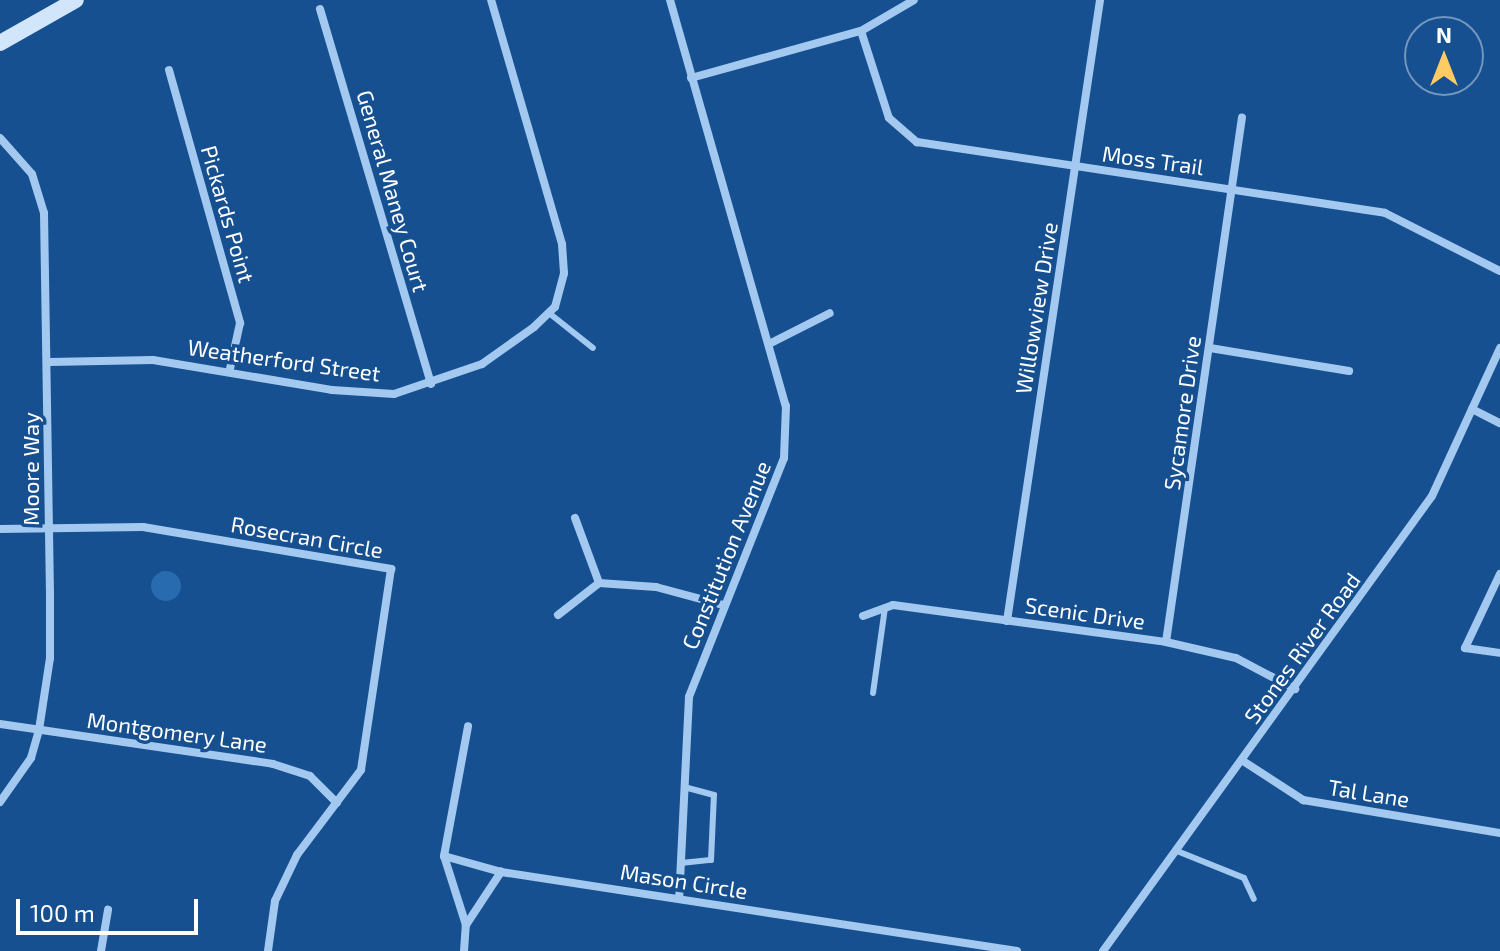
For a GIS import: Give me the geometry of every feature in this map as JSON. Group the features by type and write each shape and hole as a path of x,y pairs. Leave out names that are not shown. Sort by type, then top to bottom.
{"main road":[{"path":"0,43 76,0"}],"street":[{"path":"491,0 562,244 564,273 549,313"},
{"name":"Constitution Avenue","path":"670,0 786,406 784,458 689,697 679,898"},
{"path":"691,78 861,31 914,0"},
{"name":"Willowview Drive","path":"1007,621 1100,0"},
{"name":"General Maney Court","path":"320,9 431,384"},
{"name":"Moss Trail","path":"861,31 889,118 917,142 1385,213 1500,271"},
{"name":"Pickards Point","path":"169,70 240,323 230,369"},
{"name":"Sycamore Drive","path":"1166,642 1242,117"},
{"name":"Moore Way","path":"0,138 32,174 44,213 49,362 50,658 39,730 31,758 0,802"},
{"name":"Weatherford Street","path":"49,362 153,360 230,369 347,391 394,394 431,384 482,364 549,313"},
{"path":"769,344 830,313"},
{"path":"1210,348 1349,371"},
{"name":"Stones River Road","path":"1103,951 1432,496 1500,348"},
{"path":"1472,409 1500,423"},
{"path":"575,518 599,583"},
{"name":"Rosecran Circle","path":"0,529 143,527 391,569 361,770 297,855 275,901 268,951"},
{"path":"1500,574 1465,648 1500,653"},
{"path":"558,615 599,583 656,587 723,605"},
{"name":"Scenic Drive","path":"863,616 885,608 1166,642 1236,658 1295,689"},
{"name":"Montgomery Lane","path":"0,724 273,764 310,776 337,803"},
{"path":"464,951 466,925 444,856 468,726"},
{"name":"Tal Lane","path":"1243,761 1303,800 1500,833"},
{"name":"Mason Circle","path":"444,856 501,872 1017,951"},
{"path":"466,925 501,872"},
{"path":"101,951 108,910"}],"lane":[{"path":"549,313 593,348"},
{"path":"873,693 885,608"},
{"path":"681,863 711,860 714,795 685,787"},
{"path":"1177,851 1244,878 1254,899"}],"shaded area":[{"path":"166,571 177,575 181,586 177,597 166,601 155,597 151,586 155,575"}]}
